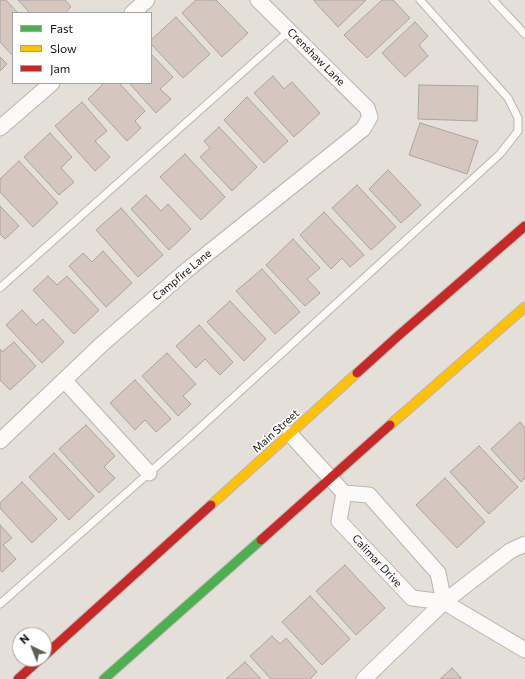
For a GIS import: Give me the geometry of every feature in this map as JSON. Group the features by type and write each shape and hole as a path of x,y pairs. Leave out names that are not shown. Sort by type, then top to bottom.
{"main road":[{"name":"Main Street","path":"52,649 398,336 525,226"},
{"path":"104,679 525,307"},
{"path":"18,679 31,667"}],"street":[{"path":"133,12 147,0"},
{"name":"Crenshaw Lane","path":"258,0 367,108 370,117"},
{"path":"0,128 51,84"},
{"name":"Campfire Lane","path":"0,441 101,345 187,270 363,129 370,117"},
{"path":"64,380 149,473"},
{"path":"290,434 344,493 369,495 438,574 444,602"},
{"name":"Calimar Drive","path":"344,493 339,520 412,598 444,602 525,650"},
{"path":"364,679 444,602 510,551 525,544"}],"lane":[{"path":"0,604 197,430 500,154 518,131 518,118 508,98 420,0"},
{"path":"493,0 525,34"},
{"path":"0,288 289,31"}],"building":[{"path":"0,0 6,0 17,12 12,12 12,55 0,42"},
{"path":"18,0 65,0 71,7 66,12 29,12"},
{"path":"196,0 216,0 248,33 222,57 182,13"},
{"path":"366,0 338,27 314,1"},
{"path":"382,0 393,0 410,18 367,58 344,35"},
{"path":"176,17 210,54 183,78 152,45 152,39"},
{"path":"415,22 428,36 419,45 428,56 405,77 382,53"},
{"path":"152,55 173,77 160,89 171,99 156,113 130,84 152,84"},
{"path":"0,57 7,64 0,71"},
{"path":"273,76 284,89 292,82 320,113 294,137 254,93"},
{"path":"103,84 120,84 145,111 135,121 141,128 127,141 88,99"},
{"path":"419,85 478,86 477,121 418,119"},
{"path":"247,97 288,141 264,163 224,120"},
{"path":"82,102 107,131 95,141 110,157 95,171 55,126"},
{"path":"420,123 478,141 467,174 409,155"},
{"path":"219,127 257,167 232,191 200,157 210,148 204,141"},
{"path":"50,133 72,157 61,168 74,182 59,195 24,157"},
{"path":"185,154 225,197 201,220 160,177"},
{"path":"19,161 58,203 33,227 0,192 0,179"},
{"path":"388,170 421,205 401,223 369,189"},
{"path":"357,185 396,227 371,250 332,208"},
{"path":"146,195 161,211 168,204 191,229 169,250 131,209"},
{"path":"0,206 19,226 5,239 0,234"},
{"path":"121,208 163,255 138,277 96,230"},
{"path":"324,212 364,255 350,267 342,258 331,269 300,235"},
{"path":"293,239 320,268 307,279 320,293 305,306 266,265"},
{"path":"103,251 132,283 106,307 69,266 83,253 92,262"},
{"path":"262,269 300,312 275,334 236,291"},
{"path":"48,276 57,285 67,276 99,310 74,334 33,290"},
{"path":"230,301 266,339 244,361 207,322"},
{"path":"22,310 36,325 43,319 64,342 42,363 6,325"},
{"path":"199,325 233,362 220,375 205,359 196,368 176,346"},
{"path":"14,342 36,366 10,390 0,380 0,349 2,352"},
{"path":"167,353 196,384 183,396 191,404 178,416 142,376"},
{"path":"135,380 171,419 156,432 145,420 135,430 110,403"},
{"path":"520,422 525,428 525,478 521,482 491,449"},
{"path":"86,425 115,456 104,467 115,478 99,493 59,449"},
{"path":"479,446 518,487 489,514 450,472"},
{"path":"54,453 94,496 69,520 29,477"},
{"path":"445,478 485,522 457,548 416,505"},
{"path":"22,482 57,519 32,543 0,508 0,503"},
{"path":"0,525 12,538 3,545 16,559 2,572 0,570"},
{"path":"345,565 385,608 356,635 316,591"},
{"path":"310,596 350,639 322,665 282,622"},
{"path":"272,636 280,644 286,638 317,672 310,679 271,679 250,656"},
{"path":"245,662 261,679 226,679"},
{"path":"452,668 462,679 440,679"}],"traffic: fast":[{"path":"104,679 261,540"}],"traffic: slow":[{"path":"390,425 525,307"},
{"path":"211,505 357,373"}],"traffic: jam":[{"path":"357,373 525,226"},
{"path":"261,540 390,425"},
{"path":"52,649 211,505"},
{"path":"18,679 31,667"}]}
